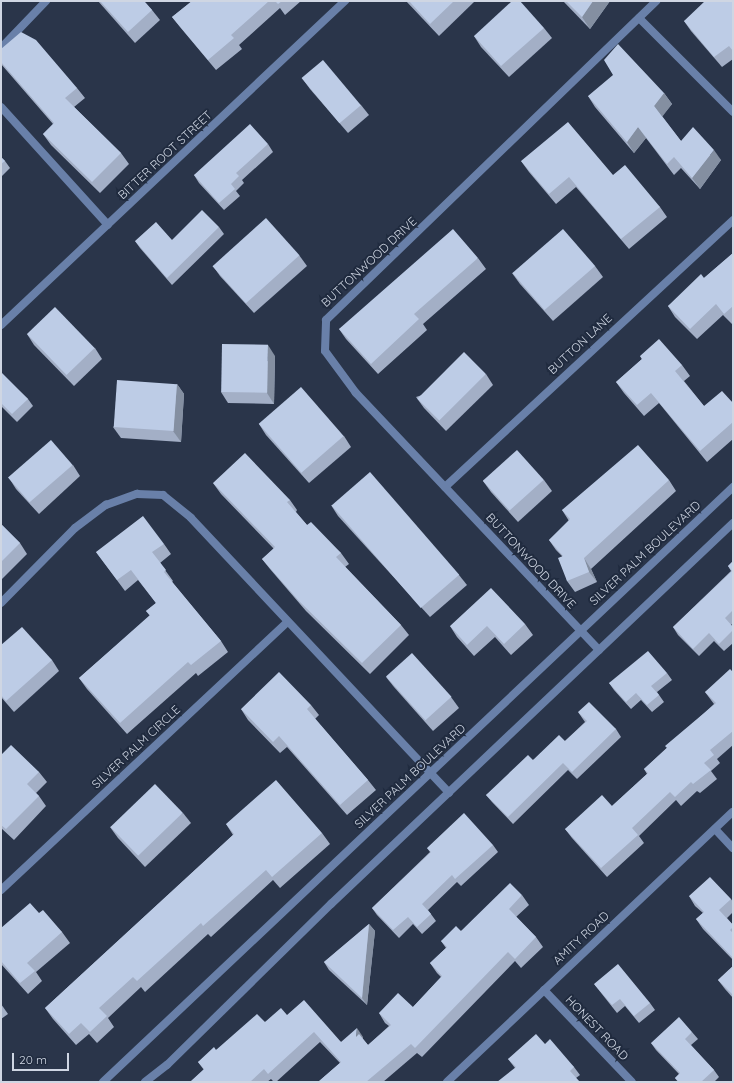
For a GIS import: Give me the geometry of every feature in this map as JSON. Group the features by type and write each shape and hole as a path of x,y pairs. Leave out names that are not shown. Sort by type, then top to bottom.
{"street":[{"path":"1,48 46,1"},
{"name":"BITTER ROOT STREET","path":"1,325 345,1"},
{"name":"BUTTONWOOD DRIVE","path":"599,650 356,393 325,351 326,320 656,1"},
{"path":"639,18 733,112"},
{"path":"1,107 108,225"},
{"name":"BUTTON LANE","path":"445,488 733,220"},
{"name":"SILVER PALM BOULEVARD","path":"103,1082 733,487"},
{"path":"1,603 75,528 106,505 136,494 163,495 191,518 449,793"},
{"path":"145,1082 167,1065 449,793 733,523"},
{"name":"SILVER PALM CIRCLE","path":"1,890 287,622"},
{"name":"AMITY ROAD","path":"447,1082 733,812"},
{"path":"715,829 733,848"},
{"name":"HONEST ROAD","path":"544,990 632,1082"}],"building":[{"path":"100,1 144,1 152,10 128,32"},
{"path":"192,1 269,1 231,35 234,38 208,60 172,17"},
{"path":"275,1 282,1 278,4"},
{"path":"409,1 454,1 430,24"},
{"path":"512,1 520,1 544,28 501,66 474,36"},
{"path":"566,1 593,1 582,17"},
{"path":"705,1 733,1 733,51 729,46 714,57 684,21"},
{"path":"21,32 36,40 77,88 65,98 121,153 92,182 43,134 54,123 1,62 1,49"},
{"path":"618,44 664,93 654,106 681,141 693,127 714,150 692,178 674,157 667,164 638,127 627,142 588,96 613,75 604,60"},
{"path":"323,60 361,105 339,123 302,78"},
{"path":"568,122 613,175 625,165 660,207 621,239 569,177 549,194 521,161"},
{"path":"250,124 268,144 236,173 239,176 231,184 235,189 219,203 194,175"},
{"path":"1,157 5,161 1,164"},
{"path":"202,210 219,227 167,278 135,241 156,222 172,240"},
{"path":"266,218 299,255 246,303 212,266"},
{"path":"453,229 478,258 414,314 419,319 371,364 339,329"},
{"path":"563,229 595,266 545,310 512,273"},
{"path":"733,253 733,306 724,314 716,304 690,329 668,306 701,274 704,278"},
{"path":"55,307 95,348 67,375 27,334"},
{"path":"659,339 682,365 675,371 704,406 722,391 733,403 733,422 700,451 651,393 637,405 616,382 642,359 640,356"},
{"path":"222,344 268,345 267,393 221,392"},
{"path":"464,352 486,374 439,421 417,399"},
{"path":"2,373 28,399 12,414 1,403"},
{"path":"117,380 177,384 174,431 114,427"},
{"path":"301,387 344,436 301,473 259,424"},
{"path":"51,440 73,465 30,502 8,477"},
{"path":"638,445 669,480 584,558 589,572 567,581 558,558 563,556 549,540 570,519 562,510"},
{"path":"517,450 544,480 510,511 483,481"},
{"path":"245,453 290,500 287,502 307,525 311,522 341,553 336,557 401,625 362,663 299,601 262,559 275,547 213,483"},
{"path":"370,472 459,575 421,608 332,505"},
{"path":"143,516 164,544 152,552 166,570 164,572 221,641 191,665 188,662 120,723 79,678 150,615 146,611 156,603 131,570 117,580 96,552"},
{"path":"1,524 20,543 1,562"},
{"path":"733,561 733,610 725,618 733,627 733,630 719,644 709,633 693,649 673,627 732,571 728,566"},
{"path":"491,588 525,624 504,644 487,626 467,645 450,626"},
{"path":"22,627 52,660 6,701 1,695 1,645"},
{"path":"648,651 667,673 651,686 659,695 647,705 636,693 626,702 609,683"},
{"path":"412,653 451,697 425,720 386,676"},
{"path":"730,669 733,672 733,731 710,750 714,755 704,763 711,770 693,784 691,782 675,797 670,792 632,828 638,835 601,868 565,829 602,795 612,806 648,773 644,769 667,748 665,746 716,703 705,692"},
{"path":"279,672 311,705 307,709 368,780 340,805 279,736 273,742 241,709"},
{"path":"589,702 616,729 572,772 563,763 508,817 486,795 528,755 533,760 559,735 565,741 587,721 578,712"},
{"path":"11,745 39,772 27,784 39,796 6,829 1,825 1,755"},
{"path":"276,780 322,833 272,877 266,870 203,926 201,923 137,981 133,977 99,1008 107,1016 90,1032 81,1023 69,1034 45,1008 234,834 226,824"},
{"path":"155,784 183,813 138,856 110,827"},
{"path":"464,813 493,845 455,879 452,875 422,904 431,914 417,927 408,917 393,930 372,908 431,852 427,848"},
{"path":"710,877 731,899 719,910 733,925 730,930 733,933 733,958 696,919 704,912 689,896"},
{"path":"510,883 522,895 509,909 536,937 515,959 508,952 415,1048 411,1044 366,1082 318,1082 341,1062 314,1032 268,1074 264,1069 250,1082 190,1082 204,1069 198,1062 214,1047 216,1050 257,1014 265,1022 281,1008 287,1015 304,1000 341,1042 357,1028 356,1037 359,1034 368,1045 391,1025 379,1013 398,993 413,1007 442,976 430,963 447,947 441,941 456,926 461,931"},
{"path":"30,903 39,913 43,910 62,932 27,963 35,971 20,983 1,961 1,928"},
{"path":"369,924 362,998 324,962"},
{"path":"618,964 650,1003 634,1016 620,999 612,1005 594,984"},
{"path":"733,966 733,995 718,980"},
{"path":"679,1017 692,1032 685,1039 714,1070 701,1082 679,1082 675,1078 680,1073 651,1043"},
{"path":"536,1034 545,1044 550,1039 574,1067 570,1071 580,1082 497,1082 516,1067 508,1059"}]}
